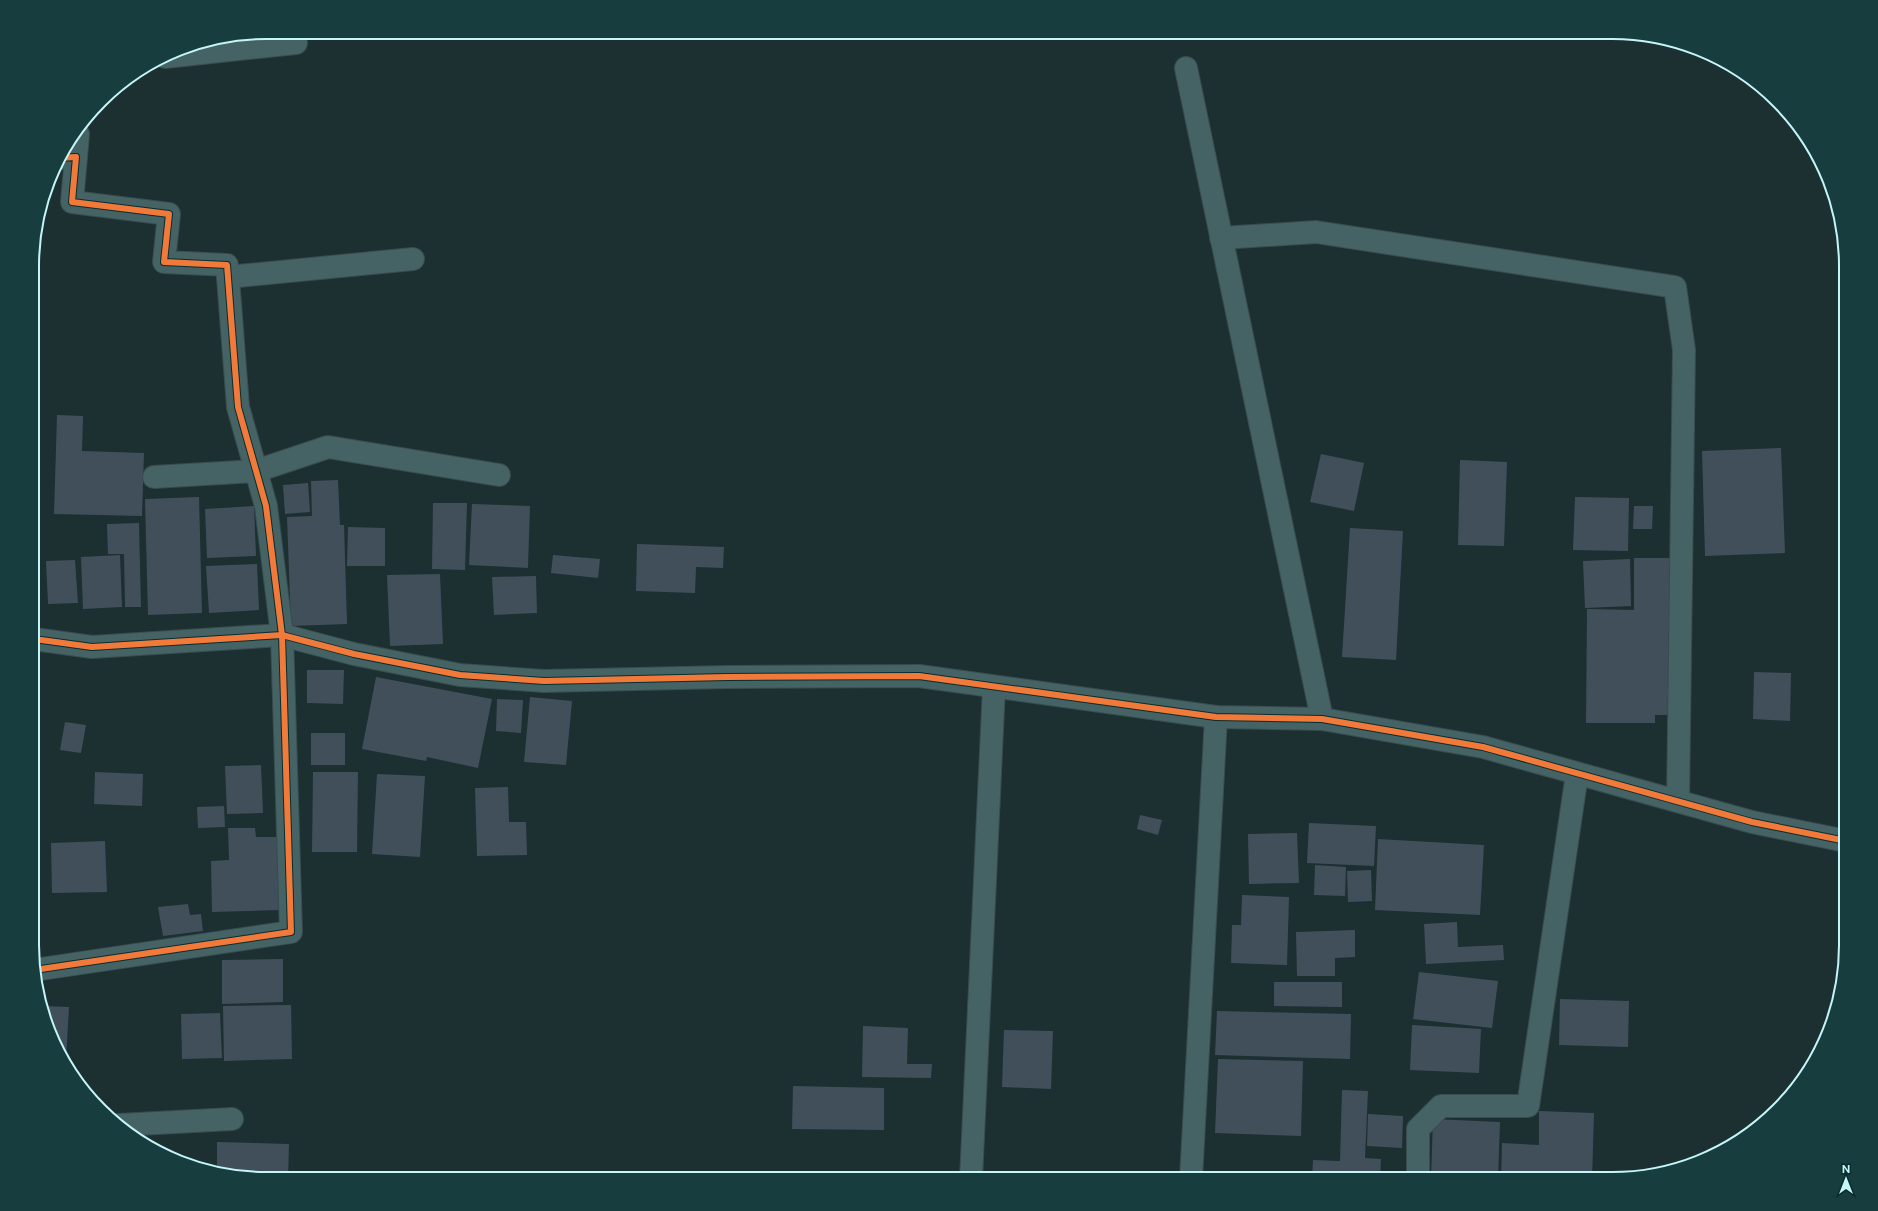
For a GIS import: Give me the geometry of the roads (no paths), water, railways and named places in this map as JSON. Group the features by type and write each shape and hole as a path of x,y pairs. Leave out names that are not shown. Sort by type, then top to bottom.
{"street":[{"path":"181,55 296,43"},
{"path":"1186,68 1322,720"},
{"path":"40,969 291,932 282,635 266,506 238,407 227,265 164,262 169,214 72,202 68,157 72,147"},
{"path":"1221,238 1316,232 1675,287 1684,350 1678,801"},
{"path":"228,277 413,260"},
{"path":"154,477 256,471 328,447 499,475"},
{"path":"39,640 92,647 282,635 354,654 460,675 544,681 719,677 919,676 1216,717 1322,720 1483,747 1752,822 1839,840"},
{"path":"971,1172 994,687"},
{"path":"1191,1172 1216,717"},
{"path":"1418,1172 1418,1129 1441,1106 1528,1106 1577,774"},
{"path":"127,1125 232,1119"}]}
